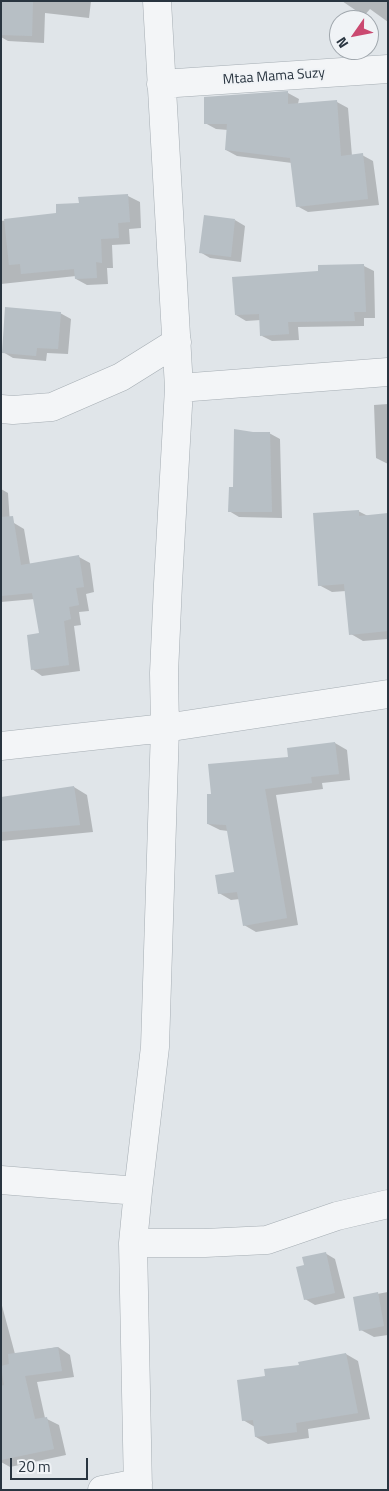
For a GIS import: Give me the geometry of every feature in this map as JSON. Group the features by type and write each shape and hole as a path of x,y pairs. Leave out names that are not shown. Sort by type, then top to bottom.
{"street":[{"path":"102,1490 138,1487 133,1243 155,1047 166,728 164,673 179,388 157,1"},
{"name":"Mtaa Mama Suzy","path":"161,84 388,69"},
{"path":"1,409 52,407 121,376 177,342"},
{"path":"179,388 388,372"},
{"path":"1,746 166,728 388,694"},
{"path":"1,1180 138,1191"},
{"path":"133,1243 206,1243 267,1240 338,1216 388,1204"}],"building":[{"path":"1,1 33,1 32,36 1,35"},
{"path":"288,91 288,104 337,100 341,156 363,153 368,199 296,207 290,158 225,150 227,124 204,124 204,97"},
{"path":"128,194 130,222 118,223 119,238 101,239 102,263 96,262 97,278 75,279 74,269 21,274 20,264 9,265 4,219 56,213 56,204 79,203 78,197"},
{"path":"204,215 235,219 231,257 199,253"},
{"path":"364,264 366,312 354,312 355,321 288,322 289,334 260,336 259,314 235,315 232,277 318,271 318,265"},
{"path":"5,307 61,312 58,349 37,348 36,356 2,353"},
{"path":"234,429 270,432 272,512 228,512 229,487 233,487"},
{"path":"359,510 359,516 388,513 388,631 349,635 344,584 318,586 313,513"},
{"path":"13,516 21,565 79,555 84,587 76,588 79,605 69,607 71,619 64,621 69,665 31,670 27,635 39,633 32,593 1,596 1,517"},
{"path":"335,742 339,774 311,777 312,783 265,789 287,918 243,926 237,892 218,894 215,875 234,872 226,825 207,824 207,794 211,794 208,764 288,757 287,748"},
{"path":"74,786 80,825 1,832 1,797"},
{"path":"326,1252 335,1293 304,1300 296,1267 304,1265 302,1257"},
{"path":"378,1292 384,1326 359,1331 353,1297"},
{"path":"58,1347 62,1371 25,1376 35,1419 47,1417 54,1449 1,1460 1,1386 4,1385 1,1366 9,1364 8,1354"},
{"path":"346,1353 358,1413 296,1423 297,1432 255,1437 253,1420 242,1421 237,1380 265,1376 264,1369 299,1365 298,1362"}]}
